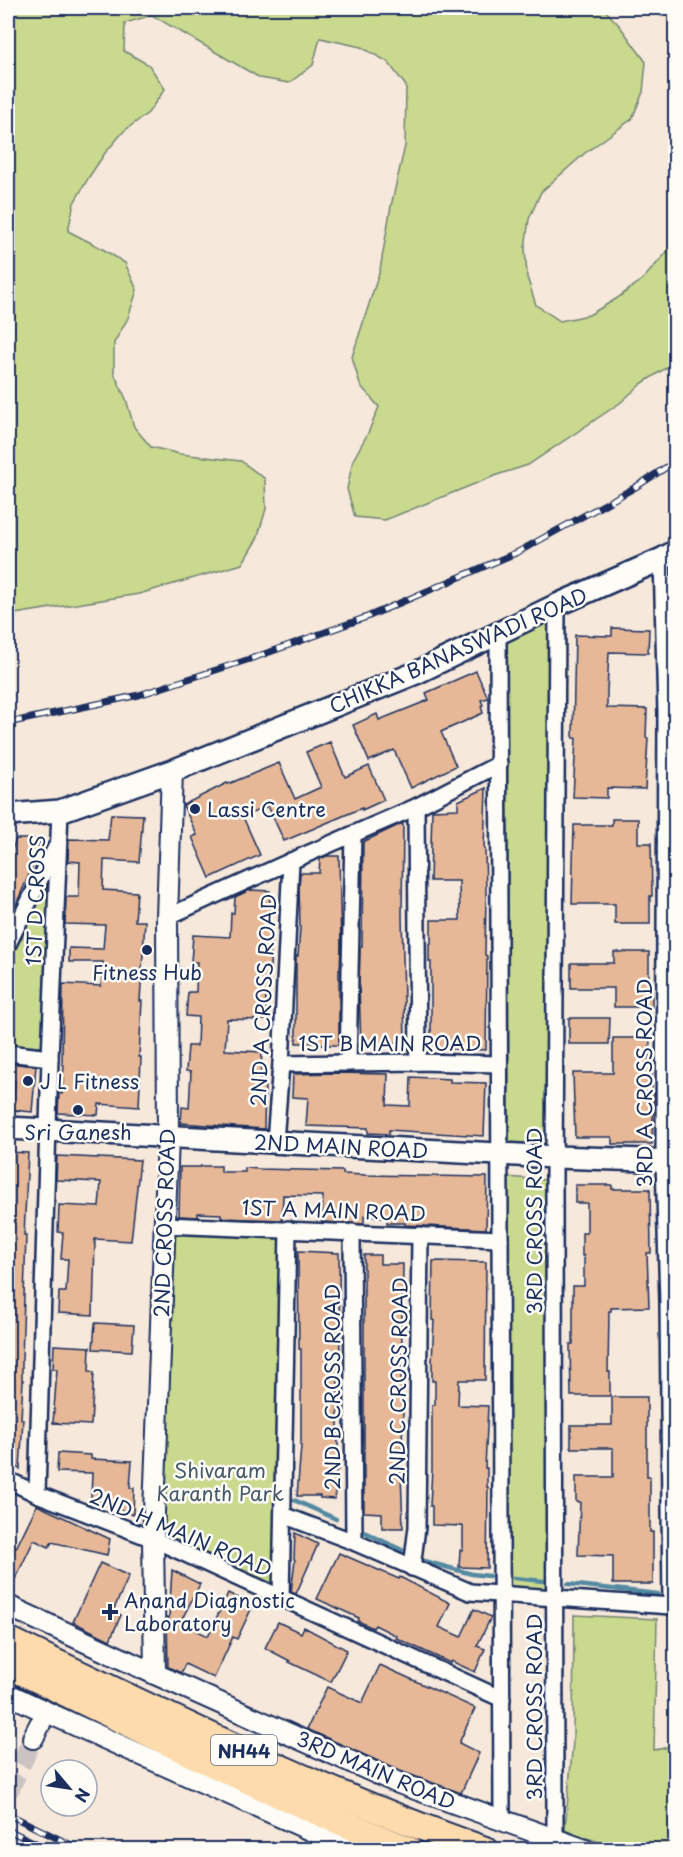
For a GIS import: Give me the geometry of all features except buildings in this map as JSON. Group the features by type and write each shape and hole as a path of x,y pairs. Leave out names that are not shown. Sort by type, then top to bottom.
{"highway":[{"name":"NH44","path":"8,1640 337,1793 402,1820 485,1850"},
{"name":"NH44","path":"8,1665 277,1793 409,1850"}],"main road":[{"name":"CHIKKA BANASWADI ROAD","path":"8,815 60,812 172,771 416,673 557,605 669,555"},
{"name":"2ND MAIN ROAD","path":"8,1128 555,1157 670,1160"}],"street":[{"name":"3RD A CROSS ROAD","path":"555,1598 670,1606 672,1303 669,555"},
{"name":"3RD CROSS ROAD","path":"555,1838 557,605"},
{"name":"3RD CROSS ROAD","path":"498,633 502,1820"},
{"path":"167,917 416,807 499,764"},
{"name":"2ND CROSS ROAD","path":"155,1674 153,1539 168,1137 167,917 172,771"},
{"path":"416,807 418,1062"},
{"name":"1ST D CROSS","path":"37,1494 60,812"},
{"path":"348,1063 353,835"},
{"path":"8,944 59,842"},
{"name":"2ND A CROSS ROAD","path":"275,1142 291,861"},
{"path":"8,1053 50,1058"},
{"name":"1ST B MAIN ROAD","path":"281,1064 418,1062 499,1064"},
{"name":"1ST A MAIN ROAD","path":"165,1225 500,1239"},
{"path":"281,1598 288,1229"},
{"name":"2ND B CROSS ROAD","path":"352,1232 354,1542"},
{"name":"2ND C CROSS ROAD","path":"412,1568 417,1527 420,1235"},
{"name":"2ND H MAIN ROAD","path":"8,1480 37,1494 153,1539 502,1699"},
{"path":"283,1515 354,1542 470,1592 555,1598"},
{"name":"3RD MAIN ROAD","path":"8,1606 396,1782 585,1850"},
{"path":"8,1694 103,1739 354,1850"},
{"path":"8,1708 37,1731 90,1746 103,1739"}],"green space":[{"path":"8,8 603,8 619,25 646,62 643,92 632,119 585,153 541,192 529,219 525,248 527,277 536,305 560,321 589,315 643,279 675,240 675,362 641,384 620,403 528,465 385,520 355,517 347,489 353,460 379,407 360,385 352,357 380,270 391,206 405,146 406,86 388,62 361,47 320,38 313,65 289,83 260,78 152,15 125,23 124,51 149,65 165,89 148,113 124,131 105,153 74,203 68,231 125,263 137,290 128,318 114,343 114,373 126,399 134,427 151,447 180,454 241,461 265,479 266,509 257,539 242,564 139,594 8,615"},
{"path":"549,616 547,1144 509,1142 507,640"},
{"path":"50,882 42,1047 8,1045 8,963"},
{"path":"505,1177 546,1180 550,1591 509,1587"},
{"name":"Shivaram Karanth Park","path":"173,1230 282,1232 274,1585 162,1533"},
{"path":"574,1615 657,1619 654,1750 675,1746 675,1849 619,1849 565,1830 573,1741"}],"waterway":[{"path":"294,1500 336,1519"},
{"path":"362,1531 402,1550"},
{"path":"424,1561 472,1574 489,1576"},
{"path":"514,1578 543,1581"},
{"path":"568,1584 658,1594"}],"tunnel":[{"path":"8,1792 33,1738"}],"railway":[{"path":"8,723 139,695 253,658 367,617 518,552 634,488 676,461"},
{"path":"8,1814 81,1850"},
{"path":"8,1830 50,1850"}],"place":[{"name":"Lassi Centre","path":"195,809"},
{"name":"Fitness Hub","path":"147,950"},
{"name":"J L Fitness","path":"28,1081"},
{"name":"Sri Ganesh","path":"78,1110"},
{"name":"Anand Diagnostic Laboratory","path":"110,1612"}]}
